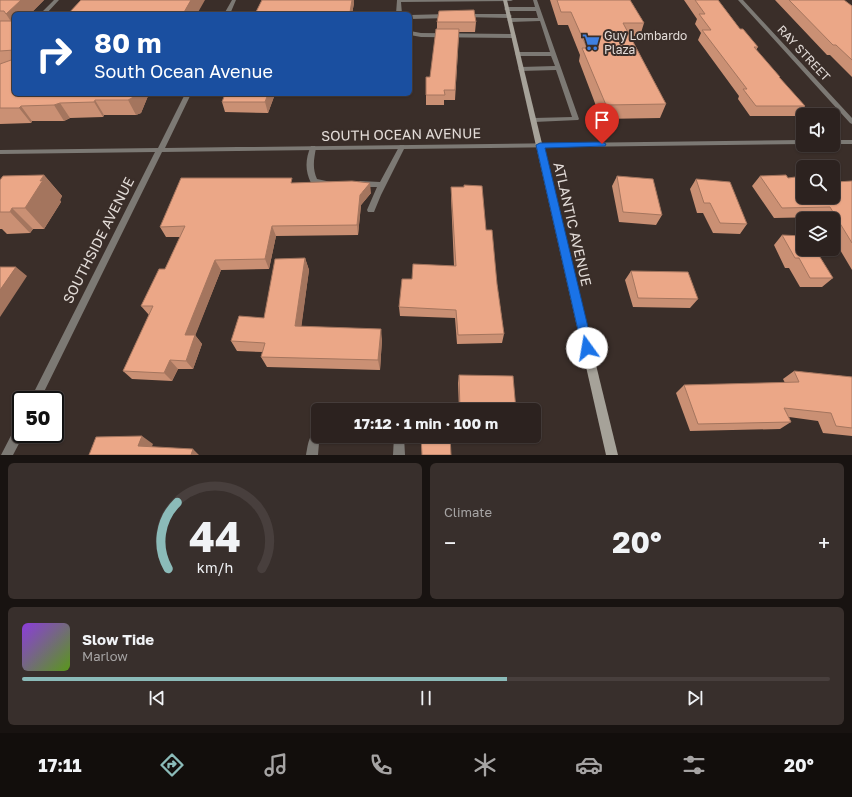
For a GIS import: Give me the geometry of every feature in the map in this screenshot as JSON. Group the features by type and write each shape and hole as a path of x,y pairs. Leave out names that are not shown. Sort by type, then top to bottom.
{"main road":[{"name":"ATLANTIC AVENUE","path":"505,0 612,455"}],"street":[{"path":"45,12 58,0"},
{"path":"228,12 234,0"},
{"path":"400,12 399,1 511,0"},
{"path":"534,0 576,119 534,120"},
{"name":"RAY STREET","path":"740,0 852,122"},
{"path":"507,9 538,9"},
{"path":"461,16 541,19"},
{"path":"412,17 454,17"},
{"path":"412,33 421,35 513,36"},
{"path":"518,54 553,54"},
{"path":"521,69 558,68"},
{"name":"SOUTHSIDE AVENUE","path":"40,391 187,96"},
{"name":"SOUTH OCEAN AVENUE","path":"0,152 796,142"},
{"path":"840,142 852,142"},
{"path":"371,210 382,184 402,147"},
{"path":"313,148 309,163 310,174 314,181 333,184"},
{"path":"354,184 382,184"},
{"path":"7,455 13,443"},
{"path":"312,455 314,443"},
{"path":"399,443 399,455"}],"building":[{"path":"0,0 21,0 6,14 4,11 0,11"},
{"path":"81,0 191,0 184,12 70,12"},
{"path":"262,0 352,0 350,12 256,12"},
{"path":"557,0 630,0 644,23 623,23 666,104 606,105 582,48 587,48 571,12 561,12"},
{"path":"695,0 718,0 740,29 743,29 758,47 754,47 805,106 756,106 743,89 747,89 702,30 711,30 699,14 705,14"},
{"path":"789,0 844,0 852,6 852,60 836,45 833,45"},
{"path":"474,10 476,22 437,22 439,11"},
{"path":"0,21 12,21 12,50 0,51"},
{"path":"436,29 459,29 455,90 444,90 445,95 426,95 426,77 430,77"},
{"path":"12,60 12,96 133,96 128,100 95,100 94,102 21,106 19,108 0,108 0,64"},
{"path":"224,96 267,96 265,102 222,102"},
{"path":"44,175 40,181 43,180 25,208 12,208 10,212 0,212 0,180 3,176"},
{"path":"786,175 788,178 796,177 796,204 840,204 840,182 852,181 852,243 840,223 840,212 833,212 830,207 782,208 760,176"},
{"path":"617,176 653,179 662,215 623,212"},
{"path":"181,178 292,178 291,183 352,181 370,183 360,195 357,225 272,226 265,259 215,260 185,335 195,335 186,361 170,360 164,373 123,371 153,306 141,306 159,269 165,269 185,226 160,227"},
{"path":"696,179 730,182 747,224 720,223 710,203 704,203"},
{"path":"464,185 482,186 486,230 492,230 497,284 504,334 458,335 456,310 399,307 402,279 412,279 413,264 456,266 451,187 464,187"},
{"path":"782,235 796,236 796,256 819,256 833,278 810,278 799,258 795,258"},
{"path":"305,258 295,326 381,329 378,360 261,357 265,343 231,341 239,316 264,318 275,259"},
{"path":"0,267 16,267 0,290"},
{"path":"631,271 688,272 698,299 638,298"},
{"path":"794,371 852,377 852,428 836,426 831,413 784,408 791,422 698,424 684,385 799,382"},
{"path":"459,375 513,376 515,403 460,403"},
{"path":"142,436 138,446 193,449 191,455 89,455 96,437"},
{"path":"421,443 450,443 451,455 422,455"}],"place":[{"name":"Guy Lombardo Plaza","path":"591,42"}],"route":[{"path":"587,348 540,145 602,144"}]}
